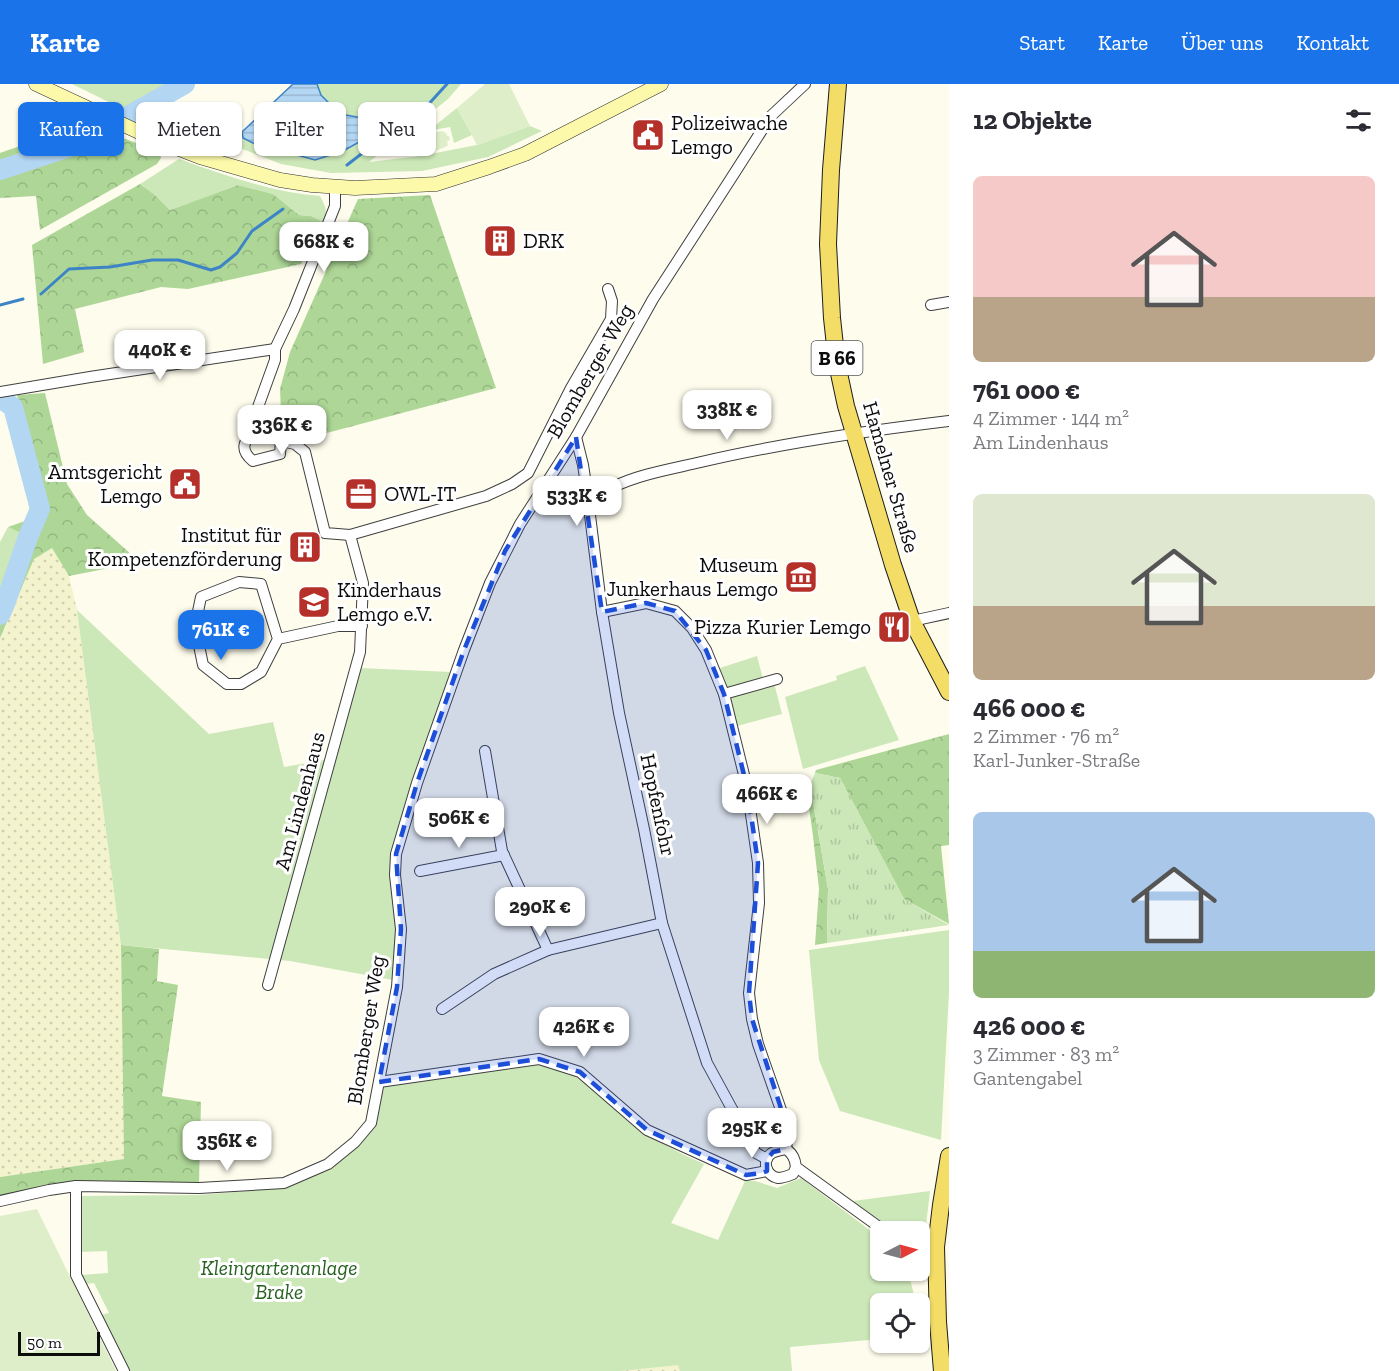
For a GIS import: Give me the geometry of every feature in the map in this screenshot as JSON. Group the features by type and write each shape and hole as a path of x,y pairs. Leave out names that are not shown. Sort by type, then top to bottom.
{"main road":[{"path":"36,84 156,140 200,157 280,180 335,187 436,184 525,154 662,84"},
{"name":"Hamelner Straße","path":"838,84 828,244 837,364 846,406 912,621 949,692"},
{"path":"930,1240 941,1205 949,1156"},
{"path":"930,1261 942,1371"}],"street":[{"name":"Blomberger Weg","path":"0,1201 76,1186 199,1188 284,1183 328,1164 355,1142 371,1123 397,987 401,929 395,875 396,854 417,783 472,627 490,583 520,524 576,437 653,299 771,116 805,84"},
{"path":"281,441 280,454 253,461 246,456 244,450 246,439 257,427 258,407 275,360 275,349 294,309 335,206 335,187"},
{"path":"257,427 281,441 295,444 304,452 326,533 350,535 486,495 512,484 528,473 571,388 611,319 612,301 608,289"},
{"path":"931,305 949,302"},
{"path":"0,392 275,349"},
{"path":"613,487 631,478 738,453 854,433 949,421"},
{"name":"Hopfenfohr","path":"576,437 583,465 602,612 619,713 662,923 707,1063 756,1153 767,1159"},
{"name":"Am Lindenhaus","path":"268,985 315,822 360,652 363,583 350,535"},
{"path":"239,582 261,584 278,639 261,672 241,684 226,684 203,665 195,626 201,597 239,582"},
{"path":"602,612 646,603 675,611 692,628 706,650 724,694 747,787 758,863 759,903 749,993 752,1019 758,1044 788,1130 786,1149"},
{"path":"912,621 949,613"},
{"path":"278,639 338,626 362,626"},
{"path":"724,694 777,679"},
{"path":"485,751 502,851 549,950"},
{"path":"420,871 504,855"},
{"path":"442,1009 494,974 549,950 662,923"},
{"path":"379,1082 539,1059 580,1071 647,1130 746,1175 767,1171"},
{"path":"786,1149 795,1158 796,1167 793,1174 776,1178 767,1171 767,1159 773,1152 786,1149"},
{"path":"796,1167 871,1221"},
{"path":"76,1186 76,1275 124,1371"}],"highlighted area":[{"path":"576,437 602,612 646,603 675,611 706,650 724,694 747,787 758,863 749,993 752,1019 788,1130 786,1149 773,1152 767,1159 767,1171 761,1173 746,1175 647,1130 580,1072 539,1059 379,1082 397,987 401,929 396,854 417,783 464,650 505,551"}],"green space":[{"path":"72,84 168,84 125,110 124,102 109,102"},
{"path":"317,84 461,84 436,109 436,102 358,102 358,117 346,115 346,102 329,102 321,94"},
{"path":"485,84 509,84 530,126 477,145 457,108"},
{"path":"457,108 472,135 454,143 450,127 436,129 436,125"},
{"path":"358,121 358,156 377,156 369,162 436,156 436,153 477,145 530,126 542,131 488,157 422,171 331,173 281,164 260,156 346,156 346,122"},
{"path":"442,131 449,136 448,145 436,150 436,132"},
{"path":"242,132 243,138 254,136 254,153 242,149"},
{"path":"124,138 136,143 136,156 161,156 161,158 157,164 40,230 36,196 0,198 0,153 18,147 18,156 124,156"},
{"path":"179,159 266,187 320,196 326,209 323,222 311,216 299,215 273,194 238,185 170,210 140,184"},
{"path":"140,184 170,210 238,185 273,194 299,215 311,216 323,222 301,264 188,289 161,287 75,309 84,352 43,364 32,245"},
{"path":"430,195 496,388 308,438 292,438 281,412 280,389 290,352 358,199"},
{"path":"45,393 67,484 87,515 140,562 69,576 52,548 34,559 0,638 0,619 30,537 8,527 48,513 17,395"},
{"path":"8,527 25,534 0,606 0,542"},
{"path":"52,547 69,576 77,610 121,944 124,1159 0,1177 0,638 34,559"},
{"path":"77,610 209,734 273,722 284,767 336,758 360,668 450,672 391,854 397,929 393,980 290,961 121,945"},
{"path":"757,656 763,679 727,690 720,668"},
{"path":"865,666 899,740 803,769 785,697 837,680 836,676"},
{"path":"774,683 782,714 737,726 729,697"},
{"path":"949,734 949,845 941,846 949,924 904,899 840,778 815,773 816,770"},
{"path":"815,773 840,778 904,899 949,925 827,943 828,889 810,785"},
{"path":"810,785 828,889 827,943 815,945 819,889 806,786"},
{"path":"949,930 949,992 941,1140 840,1111 819,1060 809,950"},
{"path":"121,945 159,949 157,981 178,985 162,1096 201,1102 199,1183 74,1182 0,1197 0,1177 124,1159"},
{"name":"Kleingartenanlage Brake","path":"540,1063 579,1075 639,1130 704,1164 671,1223 718,1240 745,1181 755,1181 777,1188 801,1178 870,1230 870,1281 910,1281 914,1293 870,1293 870,1340 790,1347 792,1371 680,1371 678,1365 620,1371 128,1371 101,1315 109,1313 94,1283 86,1284 81,1275 108,1273 107,1251 80,1252 80,1196 199,1195 284,1188 331,1167 371,1123 385,1085"},
{"path":"930,1191 927,1221 881,1221 853,1201"},
{"path":"37,1209 116,1371 0,1371 0,1216"},
{"path":"678,1360 680,1371 615,1371"}],"water":[{"path":"293,84 317,84 321,95 328,102 274,102"},
{"path":"346,115 358,117 358,143 346,149"},
{"path":"254,121 254,143 243,138 242,132"},
{"path":"300,156 327,156 315,160"}],"waterway":[{"path":"0,170 78,144 185,84"},
{"path":"347,165 417,111 426,107 447,84"},
{"path":"41,294 69,269 110,267 152,260 178,260 211,270 220,267 237,253 252,231 283,209"},
{"path":"0,305 23,299"},
{"path":"0,398 13,407 40,509 0,615"}],"place":[{"name":"Polizeiwache Lemgo","path":"648,135"},
{"name":"DRK","path":"500,241"},
{"name":"Amtsgericht Lemgo","path":"185,484"},
{"name":"OWL-IT","path":"361,494"},
{"name":"Institut für Kompetenzförderung","path":"305,547"},
{"name":"Museum Junkerhaus Lemgo","path":"801,577"},
{"name":"Kinderhaus Lemgo e.V.","path":"314,602"},
{"name":"Pizza Kurier Lemgo","path":"894,627"}]}
